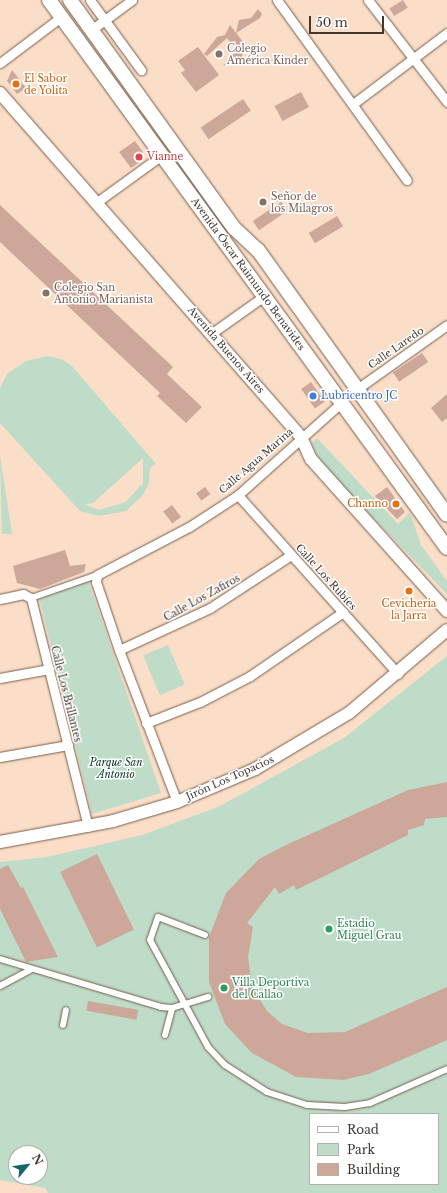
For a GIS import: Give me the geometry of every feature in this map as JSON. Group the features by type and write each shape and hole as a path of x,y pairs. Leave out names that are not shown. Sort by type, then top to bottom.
{"main road":[{"name":"Avenida Óscar Raimundo Benavides","path":"48,0 447,548"},
{"name":"Avenida Óscar Raimundo Benavides","path":"70,0 234,228 258,250 447,514"},
{"path":"114,90 127,80"},
{"name":"Avenida Buenos Aires","path":"0,93 212,333 301,437 310,459 447,611"},
{"path":"264,296 302,312 286,327"},
{"name":"Jirón Los Topacios","path":"0,842 88,827 177,802 255,769 300,744 398,674 447,630"}],"street":[{"path":"90,0 141,70"},
{"path":"91,30 132,0"},
{"path":"277,0 407,180"},
{"path":"368,0 447,102"},
{"path":"0,63 61,17"},
{"path":"353,104 447,33"},
{"path":"97,202 162,155"},
{"path":"212,333 264,296"},
{"name":"Calle Laredo","path":"357,389 447,325"},
{"name":"Calle Agua Marina","path":"97,575 189,527 238,495 301,437 341,403"},
{"name":"Calle Los Rubíes","path":"238,495 398,674"},
{"name":"Calle Los Zafiros","path":"119,650 210,608 291,555"},
{"path":"0,599 27,596 97,575 96,582 119,650 177,802"},
{"name":"Calle Los Brillantes","path":"27,596 49,669 88,827"},
{"path":"146,723 200,702 250,676 343,612"},
{"path":"0,678 49,669"},
{"path":"0,757 68,745"},
{"path":"206,934 158,916 150,940 208,1047 225,1065 267,1092 307,1105 325,1108 370,1103 447,1069"},
{"path":"0,959 172,1008 208,997"},
{"path":"0,986 32,969"},
{"path":"165,1035 172,1008"},
{"path":"62,1025 66,1010"}],"green space":[{"path":"47,356 61,359 72,366 156,464 150,468 149,483 143,495 126,511 99,516 80,511 0,423 0,388 7,374 26,361","holes":["143,458 143,483 126,502 99,510 84,504 93,503"]},
{"path":"317,438 398,524 410,513 421,545 447,581 447,594 320,463 312,443"},
{"path":"0,455 12,534 2,534 2,541"},
{"name":"Parque San Antonio","path":"88,580 161,793 92,814 39,597"},
{"path":"168,645 185,685 160,695 143,656"},
{"name":"Villa Deportiva del Callao","path":"447,656 447,1193 48,1193 45,1188 28,1185 48,1185 48,1145 8,1145 8,1181 0,1180 0,862 47,857 142,835 218,807 344,738"}],"building":[{"path":"403,0 408,8 394,16 389,8"},
{"path":"258,9 262,14 260,18 236,33 239,20 251,18"},
{"path":"230,25 243,42 242,59 223,66 236,50 227,38 207,56 204,54 217,37 225,35"},
{"path":"198,47 219,75 196,92 181,73 185,70 178,61"},
{"name":"El Sabor de Yolita","path":"12,70 26,88 17,94 7,81"},
{"path":"301,92 309,107 282,121 275,106"},
{"path":"243,99 251,111 209,139 201,128"},
{"path":"135,141 143,152 141,161 131,168 119,152"},
{"path":"281,202 287,211 259,230 253,221"},
{"path":"0,205 173,367 167,374 202,407 186,423 157,396 160,393 0,242"},
{"path":"337,216 343,226 315,243 309,233"},
{"path":"422,353 428,362 399,382 393,373"},
{"name":"Lubricentro JC","path":"311,382 325,402 315,409 301,389"},
{"path":"447,394 447,418 442,422 431,408"},
{"path":"205,487 210,494 201,501 196,493"},
{"path":"387,487 405,512 397,519 375,496"},
{"path":"172,505 181,517 172,524 163,512"},
{"path":"65,550 70,566 86,564 84,572 40,589 17,583 13,566"},
{"path":"447,782 447,817 425,819 424,825 408,830 408,835 296,890 294,885 279,894 275,887 247,923 253,927 248,957 252,987 267,1011 282,1024 308,1033 345,1032 447,987 447,1040 369,1074 343,1080 296,1077 252,1053 225,1024 209,982 209,937 226,893 259,859 286,845 408,790"},
{"path":"97,854 134,929 97,947 60,872"},
{"path":"8,865 21,888 23,887 58,957 26,962 0,909 0,869"},
{"path":"88,1001 138,1010 136,1020 86,1011"}],"place":[{"name":"Colegio América Kinder","path":"219,54"},
{"name":"El Sabor de Yolita","path":"16,84"},
{"name":"Vianne","path":"139,157"},
{"name":"Señor de los Milagros","path":"263,202"},
{"name":"Colegio San Antonio Marianista","path":"46,293"},
{"name":"Lubricentro JC","path":"313,396"},
{"name":"Channo","path":"396,504"},
{"name":"Cevicheria la Jarra","path":"409,591"},
{"name":"Estadio Miguel Grau","path":"329,929"},
{"name":"Villa Deportiva del Callao","path":"224,988"}]}
